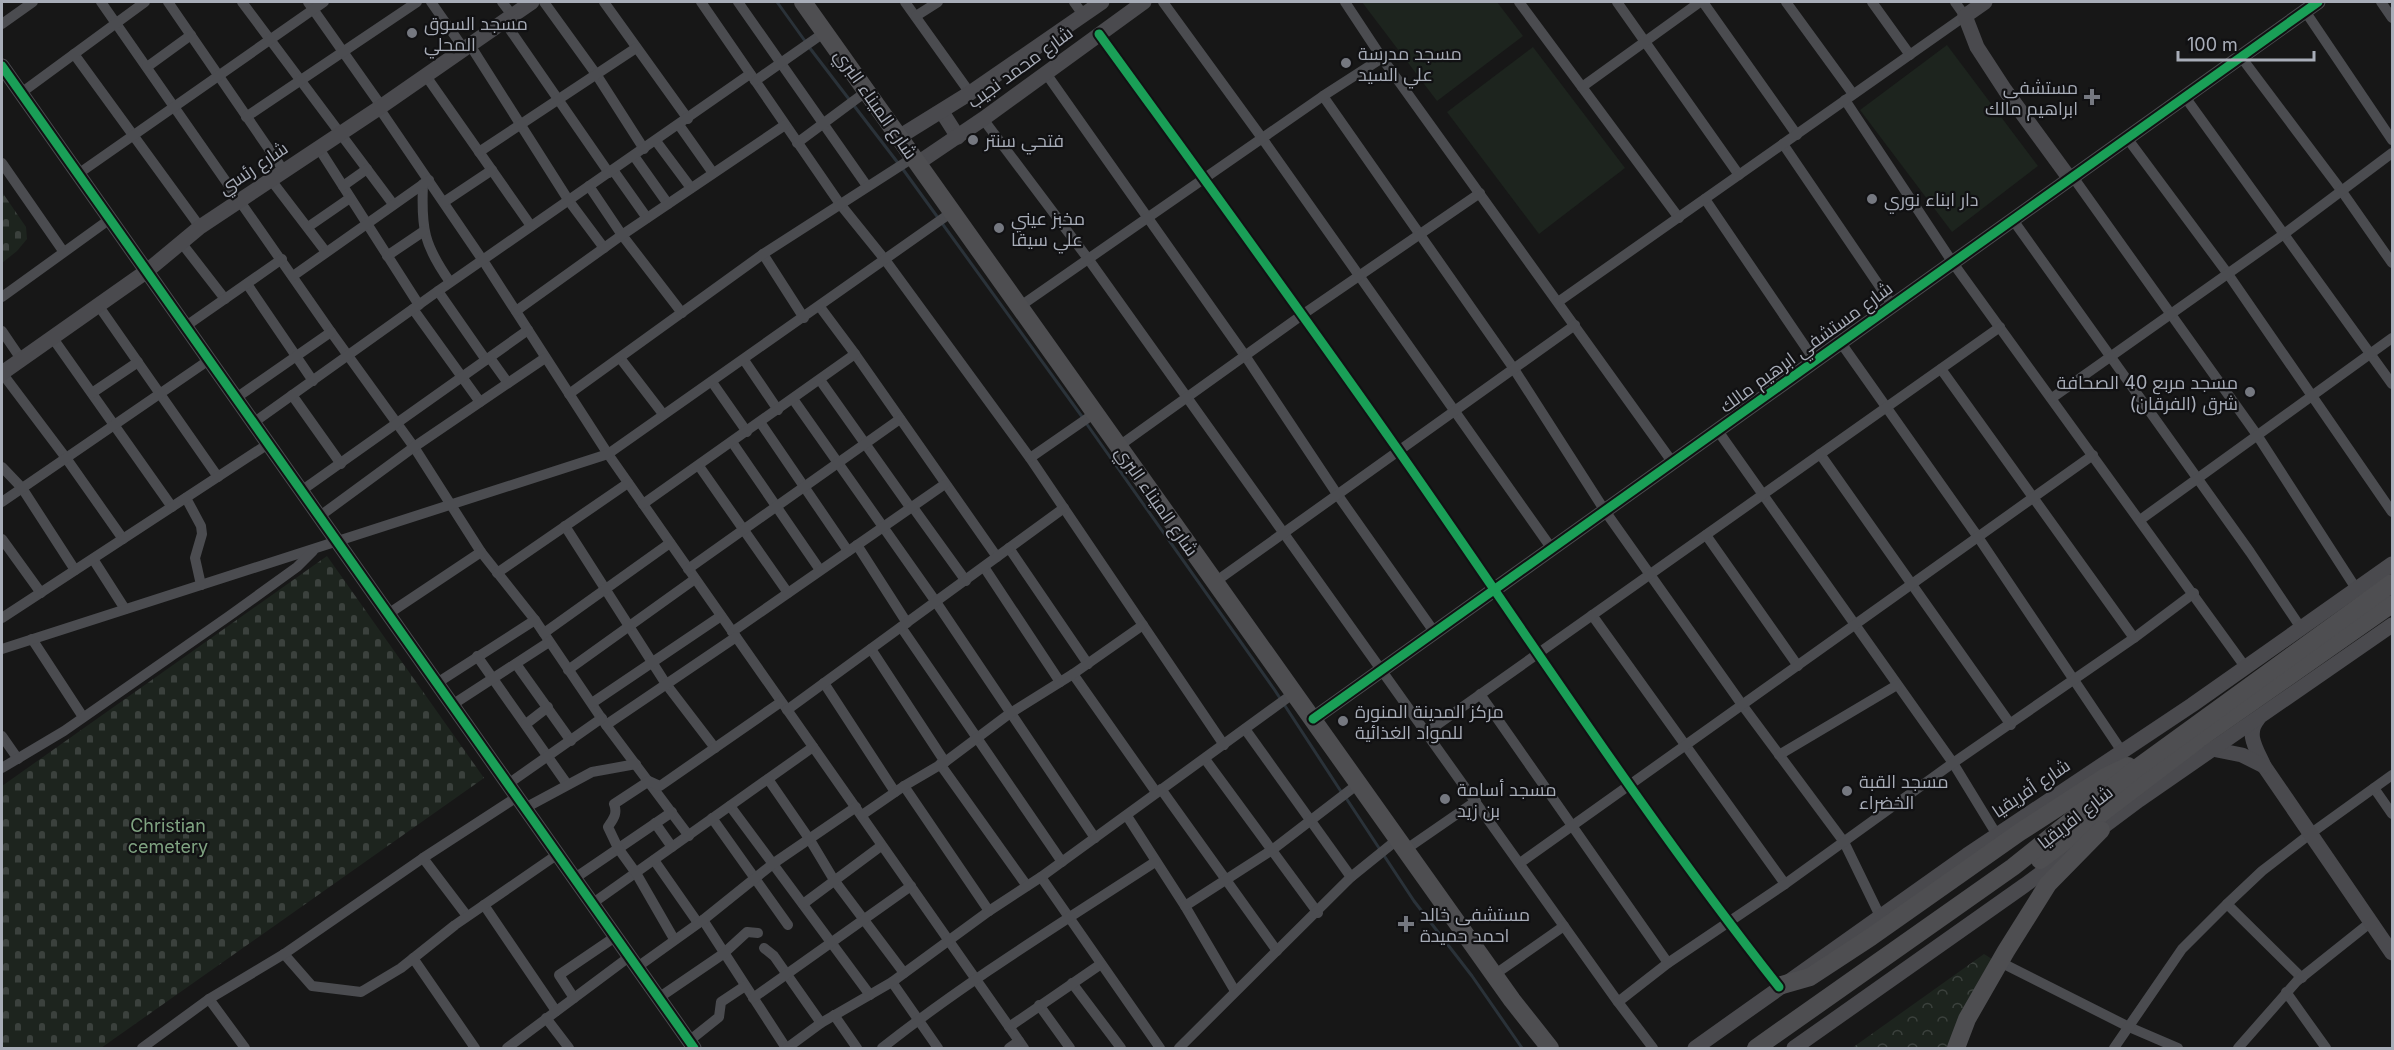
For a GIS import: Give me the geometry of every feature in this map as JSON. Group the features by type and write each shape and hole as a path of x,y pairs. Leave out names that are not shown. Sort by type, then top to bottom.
{"highway":[{"name":"شارع الميناء البري","path":"810,4 825,32 867,92 1512,1000"},
{"name":"شارع افريقيا","path":"1774,1048 2013,867 2162,750 2392,583"},
{"name":"شارع افريقيا","path":"1756,1048 2049,854 2199,739 2392,604"},
{"path":"1781,986 1810,977 2020,832 2105,777 2162,750"},
{"path":"1956,1048 1968,1019 2048,884 2101,830"},
{"path":"1512,1000 1539,1048"},
{"path":"1512,1000 1550,1048"}],"street":[{"path":"2,24 30,2"},
{"path":"101,2 414,447 481,552 535,620 604,722 689,836"},
{"path":"21,93 145,2"},
{"path":"168,2 246,117 308,227 326,252"},
{"path":"242,2 393,204"},
{"path":"78,174 270,39 311,5 324,2"},
{"path":"246,117 417,2"},
{"path":"431,2 467,47 569,201 604,248"},
{"path":"502,2 508,18 558,99 647,218"},
{"name":"شارع رئسي","path":"2,373 147,271 180,241 200,227 381,107 532,2"},
{"path":"544,2 596,74 644,149"},
{"path":"604,2 683,122 713,174"},
{"path":"701,2 840,204 886,261 1030,458 1224,745"},
{"path":"738,2 867,186"},
{"path":"905,2 970,93"},
{"path":"916,16 938,2"},
{"path":"1074,2 1084,16"},
{"name":"شارع محمد نجيب","path":"899,137 942,112 1102,2"},
{"name":"شارع محمد نجيب","path":"916,160 958,137 1144,2"},
{"path":"1163,2 1262,138 1552,549"},
{"path":"1345,2 1382,58 1673,463"},
{"path":"1520,2 1679,218"},
{"path":"1617,2 1739,175"},
{"path":"1582,87 1701,2 1797,135"},
{"path":"1786,2 1953,262 2246,668"},
{"path":"1872,2 1910,55"},
{"path":"1955,2 1965,16 1977,47 2005,90 2171,314 2257,435 2357,590"},
{"path":"1558,302 1985,2"},
{"name":"شارع مستشفي ابرهيم مالك","path":"1312,719 2318,2"},
{"path":"2381,2 2392,18"},
{"path":"311,5 381,107 426,182 444,202 608,454 1022,1045 1009,1048"},
{"path":"2305,11 2392,140"},
{"path":"254,423 450,282 589,186 683,122 780,63 825,32"},
{"path":"1099,34 1398,450 1538,654 1727,922 1781,986"},
{"path":"147,67 190,35"},
{"path":"479,152 636,48"},
{"path":"74,54 200,227"},
{"path":"2241,57 2341,190 2392,263"},
{"path":"1019,307 1323,96 1382,58"},
{"path":"2,66 593,903 657,999 692,1045 719,1017 721,1002 745,986"},
{"path":"1045,72 1246,357 1337,494 1435,633"},
{"path":"426,76 531,226"},
{"path":"796,143 867,92"},
{"path":"1323,96 1514,369 1605,511 1743,706 1844,842 1880,916"},
{"path":"2185,97 2392,384"},
{"path":"942,112 958,137"},
{"path":"983,119 1089,260 1653,1048"},
{"path":"516,311 622,235 785,125"},
{"path":"2127,138 2228,274 2392,512"},
{"path":"656,141 691,188"},
{"path":"1783,144 1893,306"},
{"path":"318,147 367,223 416,307 480,402"},
{"path":"2052,398 2284,234 2392,153"},
{"path":"634,156 668,204"},
{"path":"569,394 763,254 867,186 916,160"},
{"path":"2,163 63,251"},
{"path":"343,186 367,169"},
{"path":"444,202 492,170"},
{"path":"292,276 426,182"},
{"path":"426,182 424,231 431,255 450,282"},
{"path":"589,186 622,235 682,313"},
{"path":"1119,446 1302,315 1480,193"},
{"path":"308,227 350,198"},
{"path":"1705,199 1815,361"},
{"path":"2,649 608,454 886,261 952,212"},
{"path":"2,297 110,219"},
{"path":"2013,219 2198,478 2301,628"},
{"path":"387,256 424,231"},
{"path":"180,241 225,299"},
{"path":"763,254 804,318"},
{"path":"186,326 282,260"},
{"path":"247,284 313,381"},
{"path":"438,291 508,383"},
{"path":"98,305 218,477"},
{"path":"820,307 997,557"},
{"path":"1215,582 1575,325"},
{"path":"1427,732 2000,327"},
{"path":"302,491 528,330"},
{"path":"2,331 21,359"},
{"path":"236,398 331,332"},
{"path":"52,337 172,507"},
{"path":"2140,520 2392,338"},
{"path":"1841,343 1978,537 2121,750"},
{"path":"643,504 855,354"},
{"path":"320,516 414,447 544,358"},
{"path":"620,358 663,414"},
{"path":"2,502 208,360"},
{"path":"744,360 778,410"},
{"path":"92,393 138,362"},
{"path":"1941,369 2134,638"},
{"path":"2,373 123,539"},
{"path":"820,380 966,581"},
{"path":"712,382 747,432"},
{"path":"292,395 341,464"},
{"path":"793,399 936,602 1009,714 1095,838"},
{"path":"1030,458 1095,413"},
{"path":"688,568 777,508 900,419"},
{"path":"760,422 805,488 853,548 977,738 1062,862"},
{"path":"1718,431 1953,763 1997,835"},
{"path":"732,442 820,570"},
{"path":"2,618 268,444"},
{"path":"1820,454 2011,725"},
{"path":"1520,863 2093,455"},
{"path":"2,466 22,488 75,570"},
{"path":"699,466 788,593"},
{"path":"496,573 628,483"},
{"path":"142,1048 209,999 284,954 517,796 548,756 666,684 820,570 945,484"},
{"path":"186,498 201,525 202,534 195,558 201,585"},
{"path":"649,781 660,786 715,748 824,683 1064,508"},
{"path":"565,526 666,684 715,748"},
{"path":"1706,535 1798,666"},
{"path":"2,539 41,592"},
{"path":"452,705 516,664 604,590 670,543"},
{"path":"2,768 83,717 230,616 297,567 317,547"},
{"path":"1009,548 1088,664"},
{"path":"388,614 481,552"},
{"path":"93,559 125,609"},
{"name":"شارع أفريقيا","path":"1695,1048 1880,916 2121,750 2246,668 2392,564"},
{"path":"984,567 1060,682"},
{"path":"568,670 695,579"},
{"path":"1618,1002 1668,963 1785,884 1953,763 2134,638 2194,593"},
{"path":"1592,615 1785,884"},
{"path":"592,703 721,616"},
{"path":"437,683 535,620"},
{"path":"507,1048 574,998 700,922 774,863 943,763 1009,714 1073,675 1143,624"},
{"path":"1794,1048 2101,830 2139,800 2392,625"},
{"path":"32,639 83,717"},
{"path":"871,649 943,763 1027,886"},
{"path":"477,657 567,784"},
{"path":"516,664 571,741"},
{"path":"1073,675 1277,951"},
{"path":"824,683 989,911"},
{"path":"1779,755 1897,685"},
{"path":"654,860 723,954 786,1048 821,1023 892,982 989,911 1127,816 1158,790 1205,759 1294,693"},
{"path":"1480,694 1668,963"},
{"path":"526,724 548,706"},
{"path":"2260,717 2253,725 2251,736 2264,766 2392,953"},
{"path":"1245,729 1351,877"},
{"path":"2,736 18,759"},
{"path":"593,903 813,747"},
{"path":"2212,749 2242,755 2264,766"},
{"path":"1205,759 1318,913"},
{"path":"517,796 567,784 592,772 636,764"},
{"path":"2114,1048 2182,949 2226,904 2262,871 2392,775"},
{"path":"768,779 834,879 904,973"},
{"path":"649,781 614,804 615,817 608,827 618,848 636,873 674,939"},
{"path":"1185,906 1272,850 1358,784"},
{"path":"2374,788 2392,814"},
{"path":"1179,1048 1235,991 1318,913 1351,877 1476,801"},
{"path":"730,806 870,995"},
{"path":"575,878 655,822 672,813"},
{"path":"1127,816 1185,906 1235,991"},
{"path":"712,818 788,925"},
{"path":"655,822 672,847"},
{"path":"803,904 881,846"},
{"path":"284,954 312,986 361,992 413,958 467,916 558,854"},
{"path":"423,858 467,916"},
{"path":"882,1048 977,979 1155,862"},
{"path":"1041,877 1160,1048"},
{"path":"753,998 910,886"},
{"path":"2226,904 2302,978"},
{"path":"484,905 556,1011"},
{"path":"2238,1048 2286,992 2371,922"},
{"path":"1494,975 1564,926"},
{"path":"657,999 723,954 747,932 758,933"},
{"path":"574,998 559,975 615,937"},
{"path":"764,948 788,975 821,1023"},
{"path":"413,958 475,1048"},
{"path":"2000,962 2129,1027 2178,1048"},
{"path":"1010,1027 1101,964"},
{"path":"892,982 938,1048"},
{"path":"1072,983 1121,1048"},
{"path":"2286,992 2326,1048"},
{"path":"209,999 245,1048"},
{"path":"1039,1005 1070,1048"},
{"path":"834,1015 857,1048"},
{"path":"546,1018 569,1048"}],"green space":[{"path":"1362,2 1497,2 1523,36 1437,101"},
{"path":"1947,45 2038,166 1952,232 1860,110"},
{"path":"1533,47 1625,168 1539,234 1447,112"},
{"path":"2,192 26,227 27,239 2,263"},
{"name":"Christian cemetery","path":"327,556 484,778 101,1048 2,1048 2,786"},
{"path":"1984,954 1992,959 1979,980 1946,1048 1852,1048"}],"waterway":[{"path":"777,2 805,41"},
{"path":"809,47 898,163"},
{"path":"902,168 1083,418"},
{"path":"1086,423 1274,689 1342,793"},
{"path":"1346,798 1414,901 1472,976 1522,1048"}],"cycle path":[{"path":"1313,719 2318,2"},
{"path":"1099,34 1361,398 1632,789 1779,987"},
{"path":"2,66 694,1048"}],"place":[{"name":"مسجد السوق المحلي","path":"412,33"},
{"name":"مسجد مدرسة علي السيد","path":"1346,63"},
{"name":"مستشفى ابراهيم مالك","path":"2092,97"},
{"name":"فتحي سنتر","path":"973,140"},
{"name":"دار ابناء نوري","path":"1872,199"},
{"name":"مخبز عيني علي سيقا","path":"999,228"},
{"name":"مسجد مربع 40 الصحافة شرق (الفرقان)","path":"2250,392"},
{"name":"مركز المدينة المنورة للمواد الغذائية","path":"1343,721"},
{"name":"مسجد القبة الخضراء","path":"1847,791"},
{"name":"مسجد أسامة بن زيد","path":"1445,799"},
{"name":"مستشفى خالد احمد حميدة","path":"1406,924"}]}
